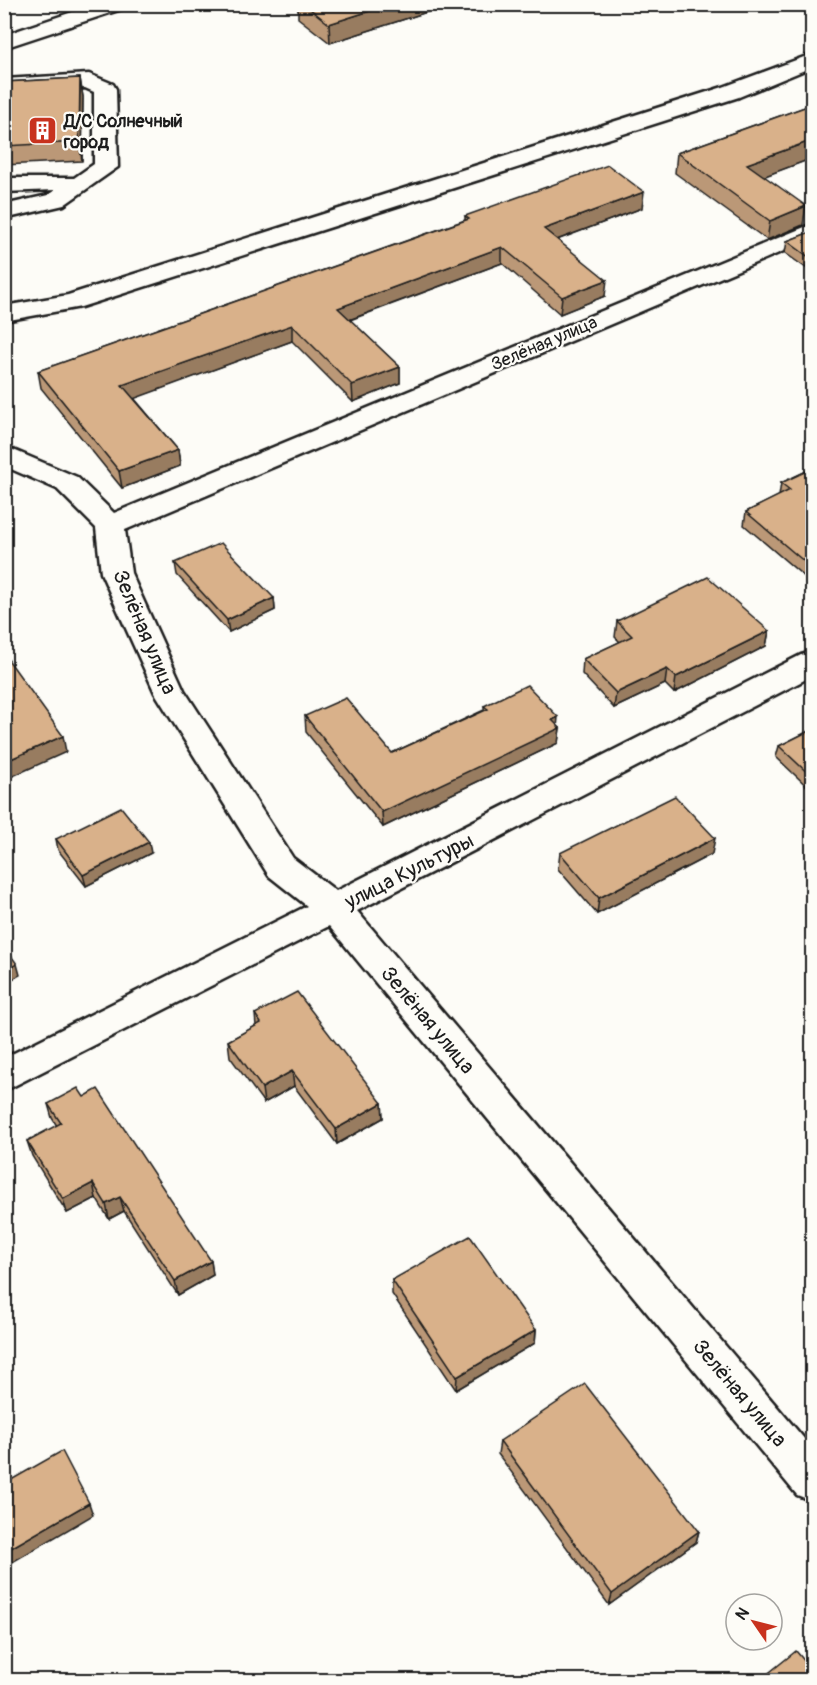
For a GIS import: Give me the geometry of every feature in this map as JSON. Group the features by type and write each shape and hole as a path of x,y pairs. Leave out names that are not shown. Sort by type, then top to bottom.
{"street":[{"path":"4,42 118,4"},
{"path":"4,314 72,302 731,92 813,60"},
{"path":"4,86 89,81 105,89 106,167 56,200 4,213"},
{"path":"4,185 83,182"},
{"name":"Зелёная улица","path":"813,231 110,525 116,573 170,693 281,867 335,909 813,1480"},
{"path":"4,455 67,483 110,525"},
{"name":"улица Культуры","path":"4,1076 813,663"}],"building":[{"path":"304,4 392,4 329,24"},
{"name":"Д/С Солнечный город","path":"80,78 79,142 4,146 4,82"},
{"path":"813,104 813,140 747,164 806,206 770,221 677,153"},
{"path":"608,165 644,192 544,229 607,280 562,297 502,247 338,308 400,367 352,385 292,325 122,385 178,450 119,471 38,371 469,219 465,216"},
{"path":"813,231 813,260 787,241"},
{"path":"813,468 813,569 746,512 790,490 781,483"},
{"path":"221,543 274,598 227,620 175,563"},
{"path":"708,577 769,631 676,677 667,669 616,693 583,659 632,636 617,621"},
{"path":"7,658 63,736 4,762 4,659"},
{"path":"527,685 558,717 552,720 560,728 382,812 305,716 346,698 392,753 488,709 484,706"},
{"path":"813,729 813,778 779,746"},
{"path":"675,796 715,838 599,898 560,853"},
{"path":"121,807 149,842 83,875 56,839"},
{"path":"4,946 17,964 4,971"},
{"path":"297,992 382,1103 336,1129 292,1071 262,1088 228,1041 261,1023 255,1014"},
{"path":"78,1088 84,1097 98,1089 211,1261 175,1281 120,1197 106,1204 93,1183 63,1199 27,1141 61,1123 48,1104"},
{"path":"470,1236 536,1330 457,1377 392,1280"},
{"path":"585,1384 699,1531 612,1594 500,1441"},
{"path":"62,1451 89,1503 4,1552 4,1484"},
{"path":"796,1651 813,1671 813,1680 760,1680"}],"place":[{"name":"Д/С Солнечный город","path":"43,131"}]}
